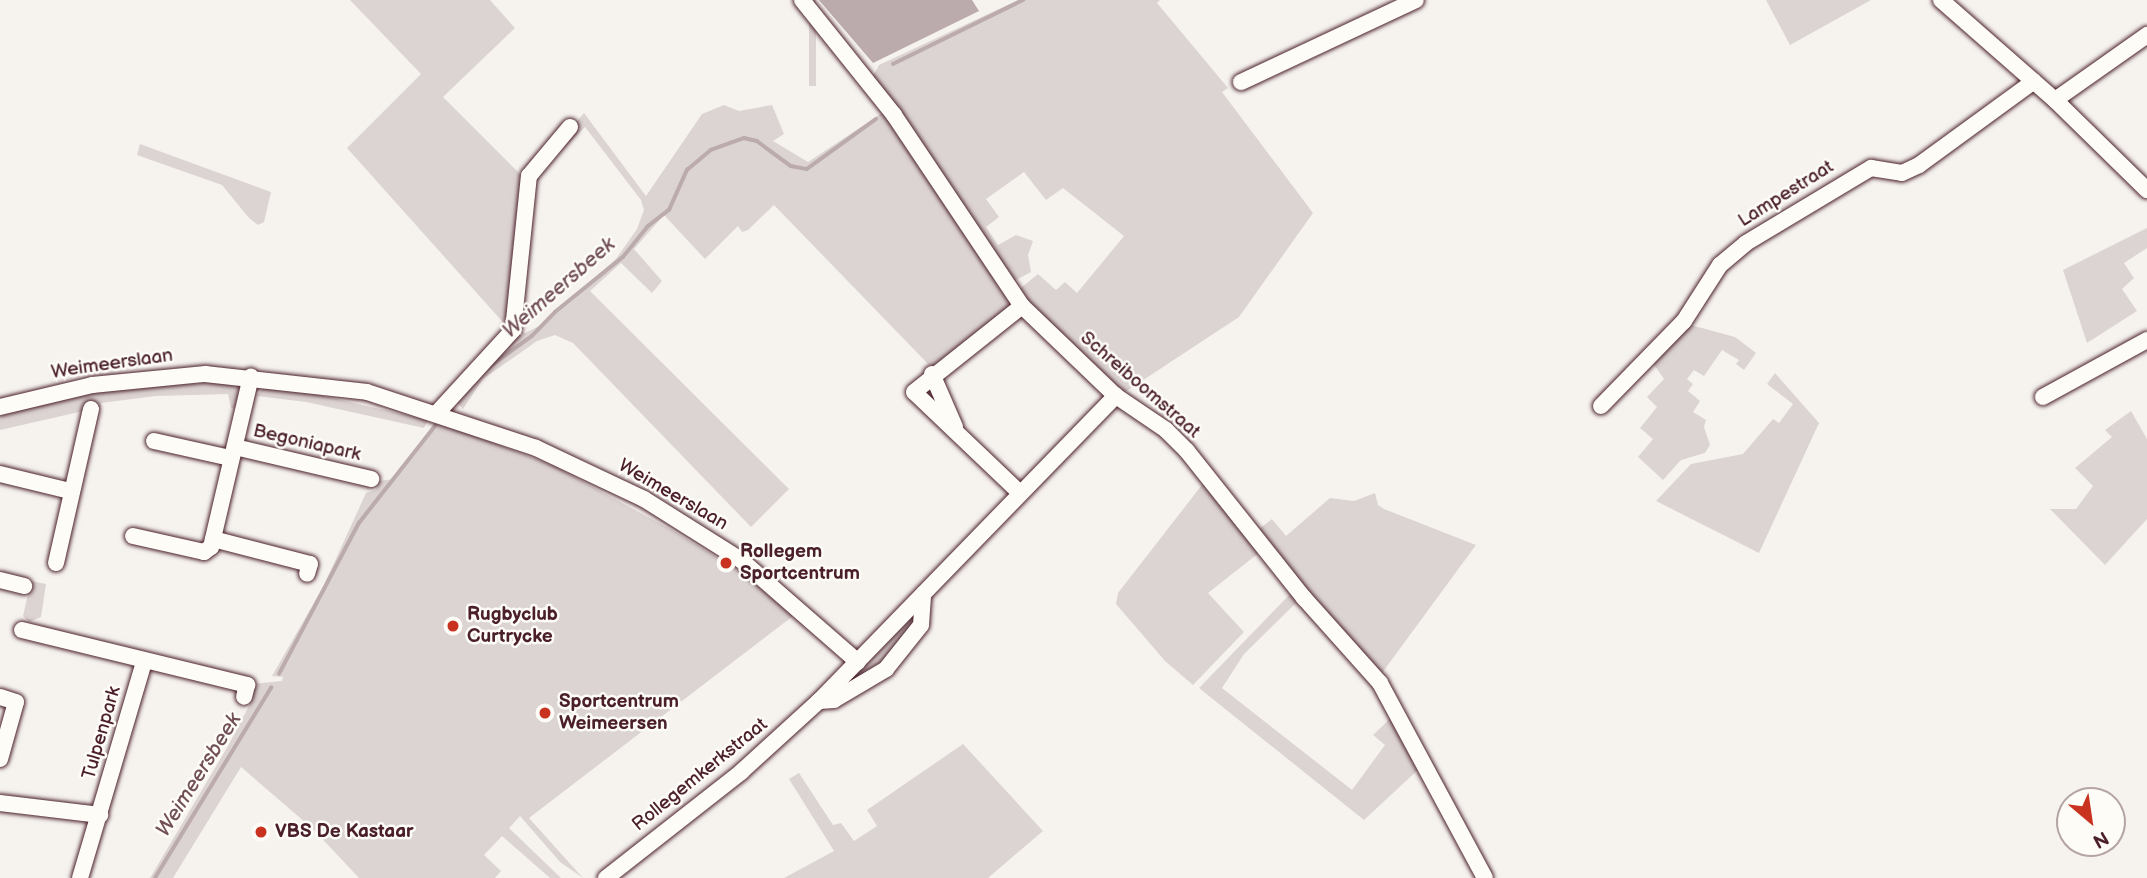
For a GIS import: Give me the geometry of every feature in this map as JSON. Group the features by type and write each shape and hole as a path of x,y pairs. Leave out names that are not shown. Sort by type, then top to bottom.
{"street":[{"name":"Schreiboomstraat","path":"802,0 894,115 1022,306 1116,396 1166,430 1187,451 1304,598 1380,682 1403,718 1485,878"},
{"path":"1241,82 1416,0"},
{"path":"1941,0 2055,100 2147,190"},
{"path":"2055,100 2147,35"},
{"name":"Lampestraat","path":"1601,406 1684,321 1720,265 1746,243 1871,168 1902,173 1919,165 2034,81"},
{"path":"437,413 513,330 528,176 570,127"},
{"path":"1020,493 915,392 932,374 1022,306"},
{"path":"2043,397 2147,340"},
{"path":"932,374 957,433"},
{"name":"Weimeerslaan","path":"0,407 46,394 151,377 251,377 367,391 437,413 591,473 710,539 775,587 858,662"},
{"name":"Begoniapark","path":"213,539 251,377"},
{"name":"Rollegemkerkstraat","path":"606,878 741,772 819,701 1116,396"},
{"path":"56,563 91,410"},
{"name":"Begoniapark","path":"154,441 232,452 370,479"},
{"path":"0,474 71,491"},
{"path":"133,536 204,552 213,539 310,564 307,574"},
{"path":"0,580 24,586"},
{"name":"Rollegemkerkstraat","path":"819,701 852,690 895,659 921,625 923,594"},
{"path":"22,630 247,685 244,697"},
{"name":"Tulpenpark","path":"80,878 145,662"},
{"path":"0,759 16,702 1,698"},
{"path":"0,803 100,815"}],"shaded area":[{"path":"350,0 490,0 515,28 443,97 524,178 509,329 347,148 421,74"},
{"path":"809,0 816,0 816,86 809,86"},
{"path":"819,0 972,0 979,11 873,63"},
{"path":"1018,0 1160,0 1157,3 1228,88 1222,92 1313,213 1239,317 1122,394 1017,291 1038,274 1056,290 1065,282 1077,293 1124,236 1063,188 1046,200 1024,172 986,199 999,217 986,227 998,245 1016,235 1033,241 1028,255 1031,272 1014,281 873,76 879,65"},
{"path":"1766,0 1871,0 1790,45"},
{"path":"724,105 739,111 772,105 784,134 773,141 808,162 885,111 1012,304 937,365 929,365 774,205 748,230 742,232 738,226 705,259 664,215 634,249 662,281 652,293 621,263 590,291 789,489 751,527 573,343 555,335 537,341 483,379 463,409 454,399 518,331 525,333 539,326 616,259 637,229 644,210 641,200 585,127 548,164 553,150 584,113 646,196 702,114"},
{"path":"140,144 271,192 264,222 258,225 249,218 222,185 137,155"},
{"path":"2147,228 2147,248 2124,263 2134,278 2122,289 2137,311 2087,343 2063,270"},
{"path":"1687,324 1735,337 1756,353 1744,370 1736,364 1739,360 1722,350 1704,376 1694,370 1687,379 1693,384 1688,391 1700,401 1693,412 1706,420 1704,427 1710,445 1705,453 1681,460 1663,480 1638,457 1653,439 1640,428 1657,407 1647,397 1664,379 1650,359"},
{"path":"1775,373 1819,423 1759,553 1656,501 1691,464 1743,454 1773,419 1779,423 1793,404 1767,384"},
{"path":"226,382 240,389 238,409 231,408 228,394 156,396 101,403 101,407 0,430 0,416 57,399 130,386"},
{"path":"263,388 302,391 428,420 424,428 306,402 257,396"},
{"path":"2131,411 2147,439 2147,519 2105,565 2050,509 2076,509 2093,486 2075,468 2112,437 2105,430"},
{"path":"436,421 554,466 670,529 741,572 793,616 529,818 583,878 560,862 520,816 509,828 561,878 550,878 502,836 484,855 501,871 495,878 359,878 313,829 241,767 173,878 150,878 228,746 251,702 252,684 282,681 283,677 272,676 323,587 366,493 376,490 379,481 393,479"},
{"path":"1205,481 1260,552 1208,593 1244,632 1193,685 1165,661 1116,604 1118,593"},
{"path":"1375,493 1378,505 1384,509 1476,545 1382,673 1255,532 1272,519 1286,536 1330,498 1354,501"},
{"path":"31,581 46,584 41,617 29,622 23,616"},
{"path":"1292,592 1299,600 1244,654 1222,688 1352,790 1385,745 1373,735 1396,713 1421,767 1364,820 1199,688"},
{"path":"913,615 919,618 894,658 847,684"},
{"path":"963,744 1043,831 988,878 784,878 834,851 789,779 799,773 833,825 841,823 854,841 877,826 867,810"}],"waterway":[{"name":"Weimeersbeek","path":"893,64 1023,0"},
{"name":"Weimeersbeek","path":"488,368 532,336 555,312 623,257 647,227 669,210 687,170 711,150 744,138 757,141 791,166 807,169 876,119"},
{"name":"Weimeersbeek","path":"279,674 359,523 435,426"},
{"name":"Weimeersbeek","path":"155,878 271,688"}],"place":[{"name":"Rollegem Sportcentrum","path":"726,563"},
{"name":"Rugbyclub Curtrycke","path":"453,626"},
{"name":"Sportcentrum Weimeersen","path":"545,713"},
{"name":"VBS De Kastaar","path":"261,832"}]}
